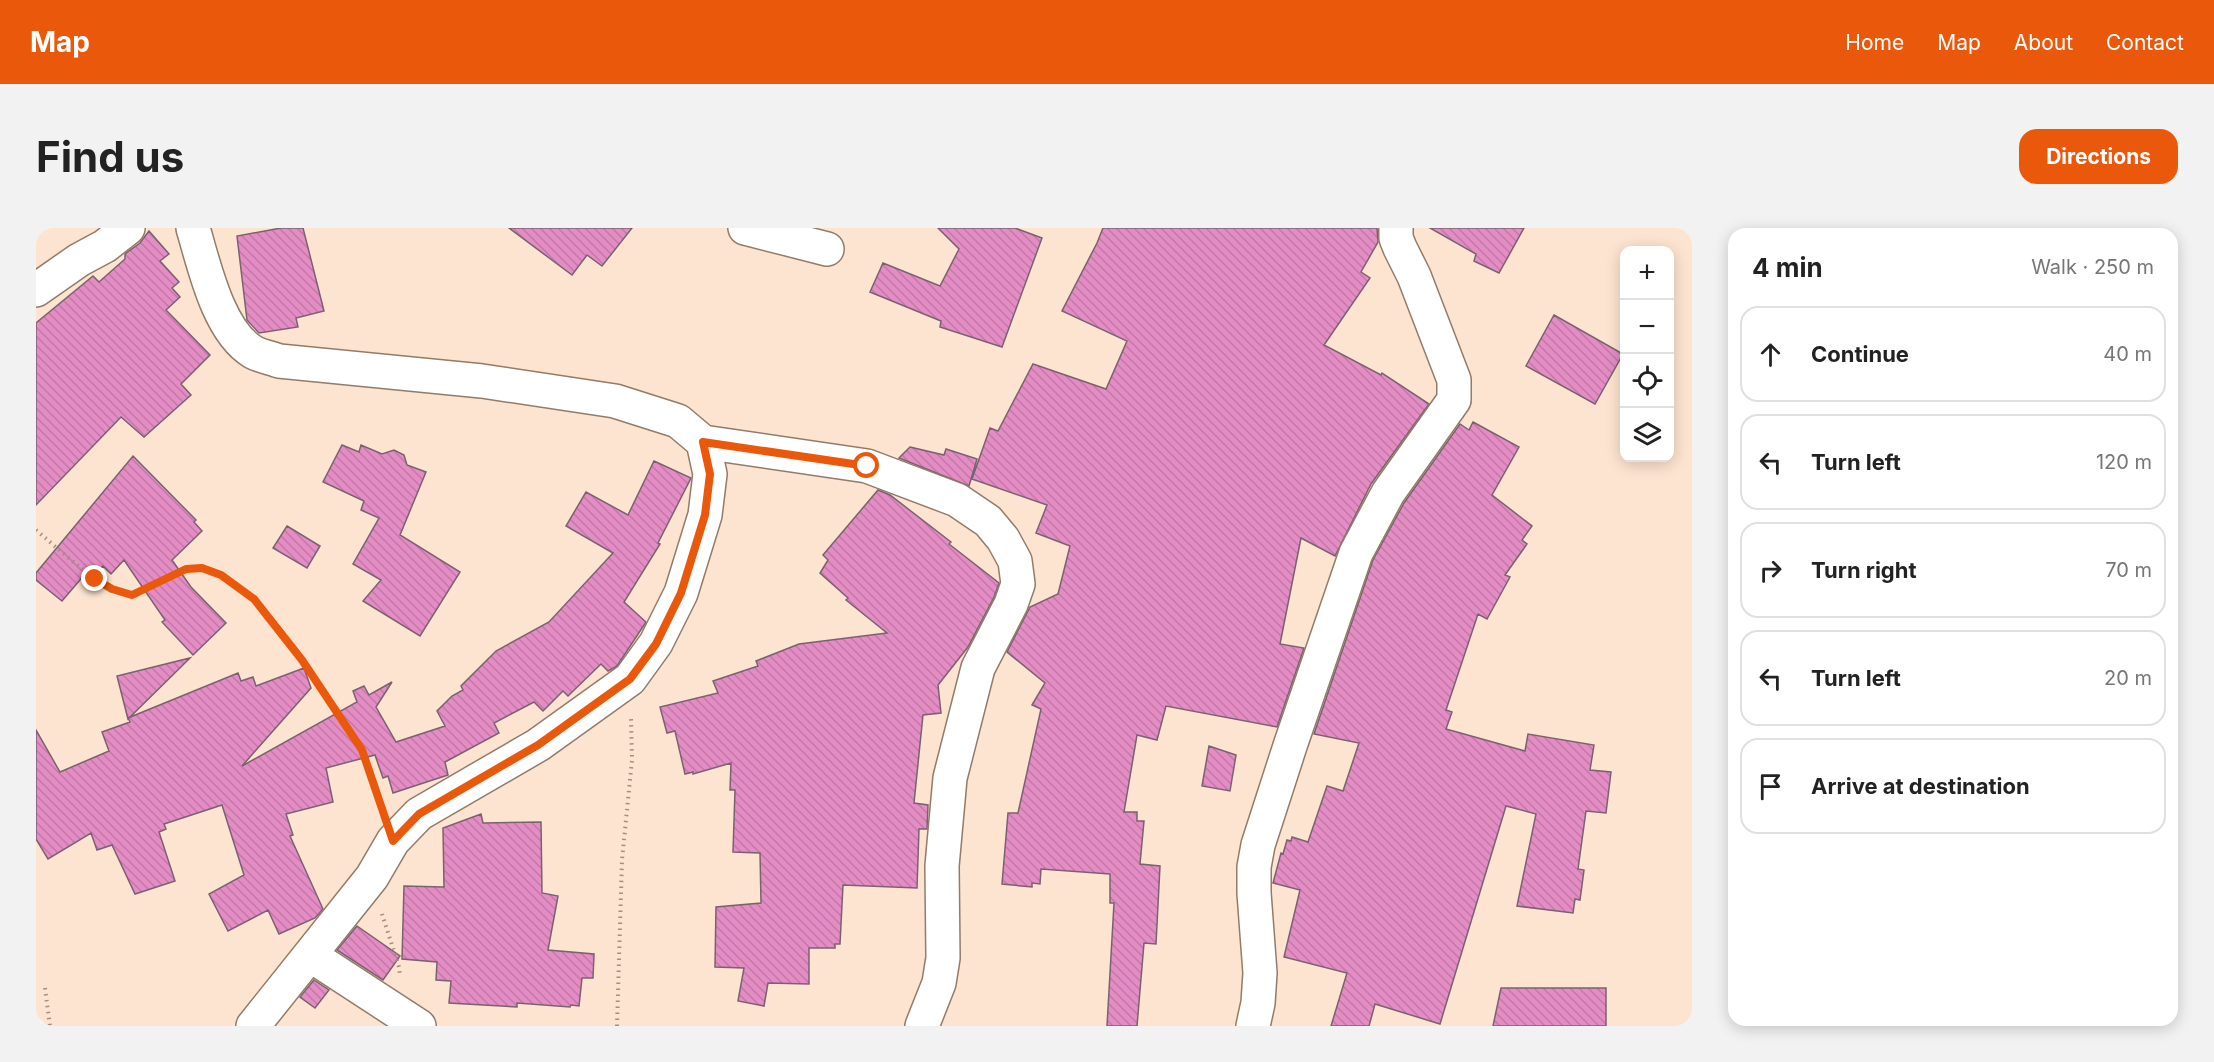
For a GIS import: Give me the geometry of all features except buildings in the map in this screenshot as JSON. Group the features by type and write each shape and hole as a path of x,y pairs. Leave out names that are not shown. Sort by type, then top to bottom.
{"street":[{"path":"36,290 79,260 105,246 128,228"},
{"path":"193,228 214,300 229,328 252,352 279,361 482,381 615,401 678,422 703,442 867,466 957,500 988,521 1003,539 1015,561 1018,584 1011,604 978,668 950,778 942,866 943,958 939,983 922,1026"},
{"path":"745,228 827,249"},
{"path":"1252,1026 1258,1003 1260,973 1254,893 1254,867 1258,845 1356,553 1388,493 1454,400 1454,380 1414,276 1396,238 1396,228"},
{"path":"253,1026 372,877 393,841 419,814 538,745 630,679 656,644 681,593 705,515 710,474 703,442"},
{"path":"310,955 419,1026"}],"path":[{"path":"36,530 95,579 112,589 132,595 186,569 202,568 221,575 254,599 302,660 362,750 393,841"},
{"path":"617,1026 622,860 632,760 630,679"},
{"path":"372,877 400,976 386,1006"},
{"path":"45,988 50,1026"}],"route":[{"path":"95,579 112,589 132,595 186,569 202,568 221,575 254,599 302,660 362,750 393,841 419,814 538,745 630,679 656,644 681,593 705,515 710,474 703,442 867,466"}]}
